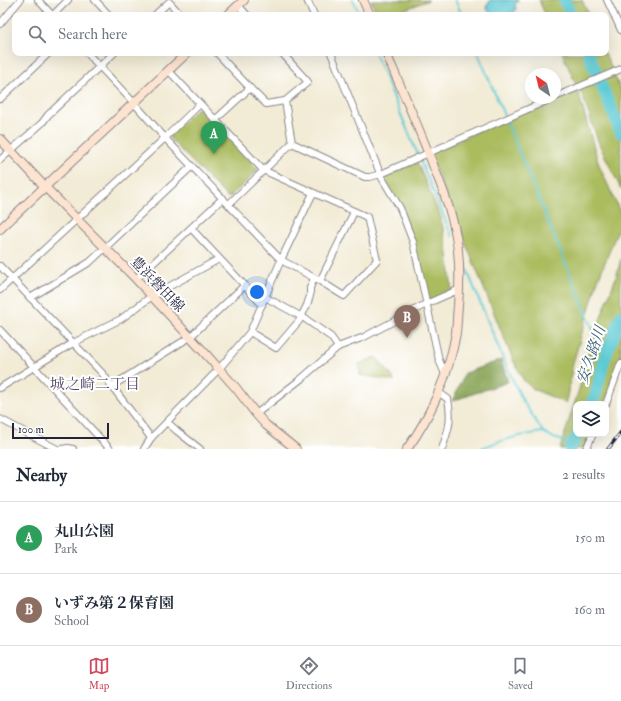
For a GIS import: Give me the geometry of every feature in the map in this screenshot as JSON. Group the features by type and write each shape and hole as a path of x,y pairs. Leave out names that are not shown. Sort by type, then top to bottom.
{"street":[{"path":"0,24 20,0"},
{"path":"38,0 49,12"},
{"path":"55,12 68,0"},
{"path":"95,0 106,12"},
{"path":"307,0 313,12"},
{"path":"363,0 369,12"},
{"path":"607,0 621,30"},
{"path":"158,12 169,2 178,12"},
{"path":"231,12 241,3 246,12"},
{"path":"0,99 46,56"},
{"path":"89,56 282,260 344,296 377,260 367,217 263,170 168,70"},
{"path":"0,160 42,123 48,115 111,56"},
{"path":"0,229 184,56"},
{"path":"220,56 266,104 285,102 308,82 285,56"},
{"path":"332,56 382,178 400,208 413,242 439,360 445,374"},
{"path":"387,56 429,153 447,200 456,235 459,256 460,290 456,333 451,356 435,401 417,436 407,449"},
{"path":"561,95 621,69"},
{"path":"216,120 250,88"},
{"path":"285,102 292,143"},
{"path":"0,290 200,104"},
{"path":"292,143 365,177 370,177 381,174 540,104"},
{"name":"豊浜磐田線","path":"0,138 45,187 152,296 236,388 266,425 296,449"},
{"path":"229,204 292,143"},
{"path":"30,298 90,262 192,166"},
{"path":"144,449 151,438 219,369 250,332 314,193"},
{"path":"136,279 223,198"},
{"path":"250,332 276,348 300,322 310,296 310,288 317,280 354,212"},
{"path":"191,228 262,305"},
{"path":"0,388 73,343 121,319 152,296 219,259"},
{"path":"0,266 102,373 151,438"},
{"path":"112,386 190,337 245,285"},
{"path":"256,414 301,379 338,347 364,337 426,304 460,290"},
{"path":"265,297 302,316 330,337 338,347"},
{"path":"0,330 110,449"},
{"path":"607,401 621,363"},
{"path":"438,392 448,399 450,414 449,428 442,449"},
{"path":"0,419 57,449"},
{"path":"167,422 200,449"},
{"path":"586,449 592,437"},
{"path":"62,449 73,449"}],"green space":[{"path":"371,0 429,0 399,12 376,12"},
{"path":"539,0 582,0 588,12 544,12"},
{"path":"563,56 606,56 621,91 621,189 599,144 581,91 577,88 599,165 621,214 621,222 598,280 573,363 566,403 535,390 524,381 513,360 429,153 539,104 561,104 561,94 577,87"},
{"path":"196,109 200,109 257,168 257,171 230,197 227,197 170,139 170,135"},
{"path":"417,162 441,218 448,254 452,293 429,302 407,225 382,178"},
{"path":"621,259 621,363 606,401 575,401 590,347 616,277"},
{"path":"373,358 377,358 392,376 394,381 360,375 359,364"},
{"path":"501,360 508,382 452,401 465,373"},
{"path":"573,408 573,437 592,437 588,449 560,449"}],"water":[{"path":"490,0 518,0 518,2 515,3 516,9 514,12 489,12 486,7"}],"waterway":[{"path":"353,0 359,12"},
{"path":"455,0 461,12"},
{"name":"安久路川","path":"564,0 570,12"},
{"path":"376,56 452,236"},
{"path":"479,56 605,358"},
{"name":"安久路川","path":"589,56 621,133"},
{"path":"462,258 507,368 523,401 543,432 554,438 573,444"},
{"name":"安久路川","path":"592,401 605,358 621,316"},
{"path":"480,449 511,438 543,432"},
{"name":"安久路川","path":"570,449 576,437"}],"railway":[{"path":"608,449 621,432"}],"place":[{"name":"丸山公園","path":"214,154"},
{"name":"いずみ第２保育園","path":"407,338"}],"district":[{"name":"城之崎二丁目","path":"95,384"}]}
